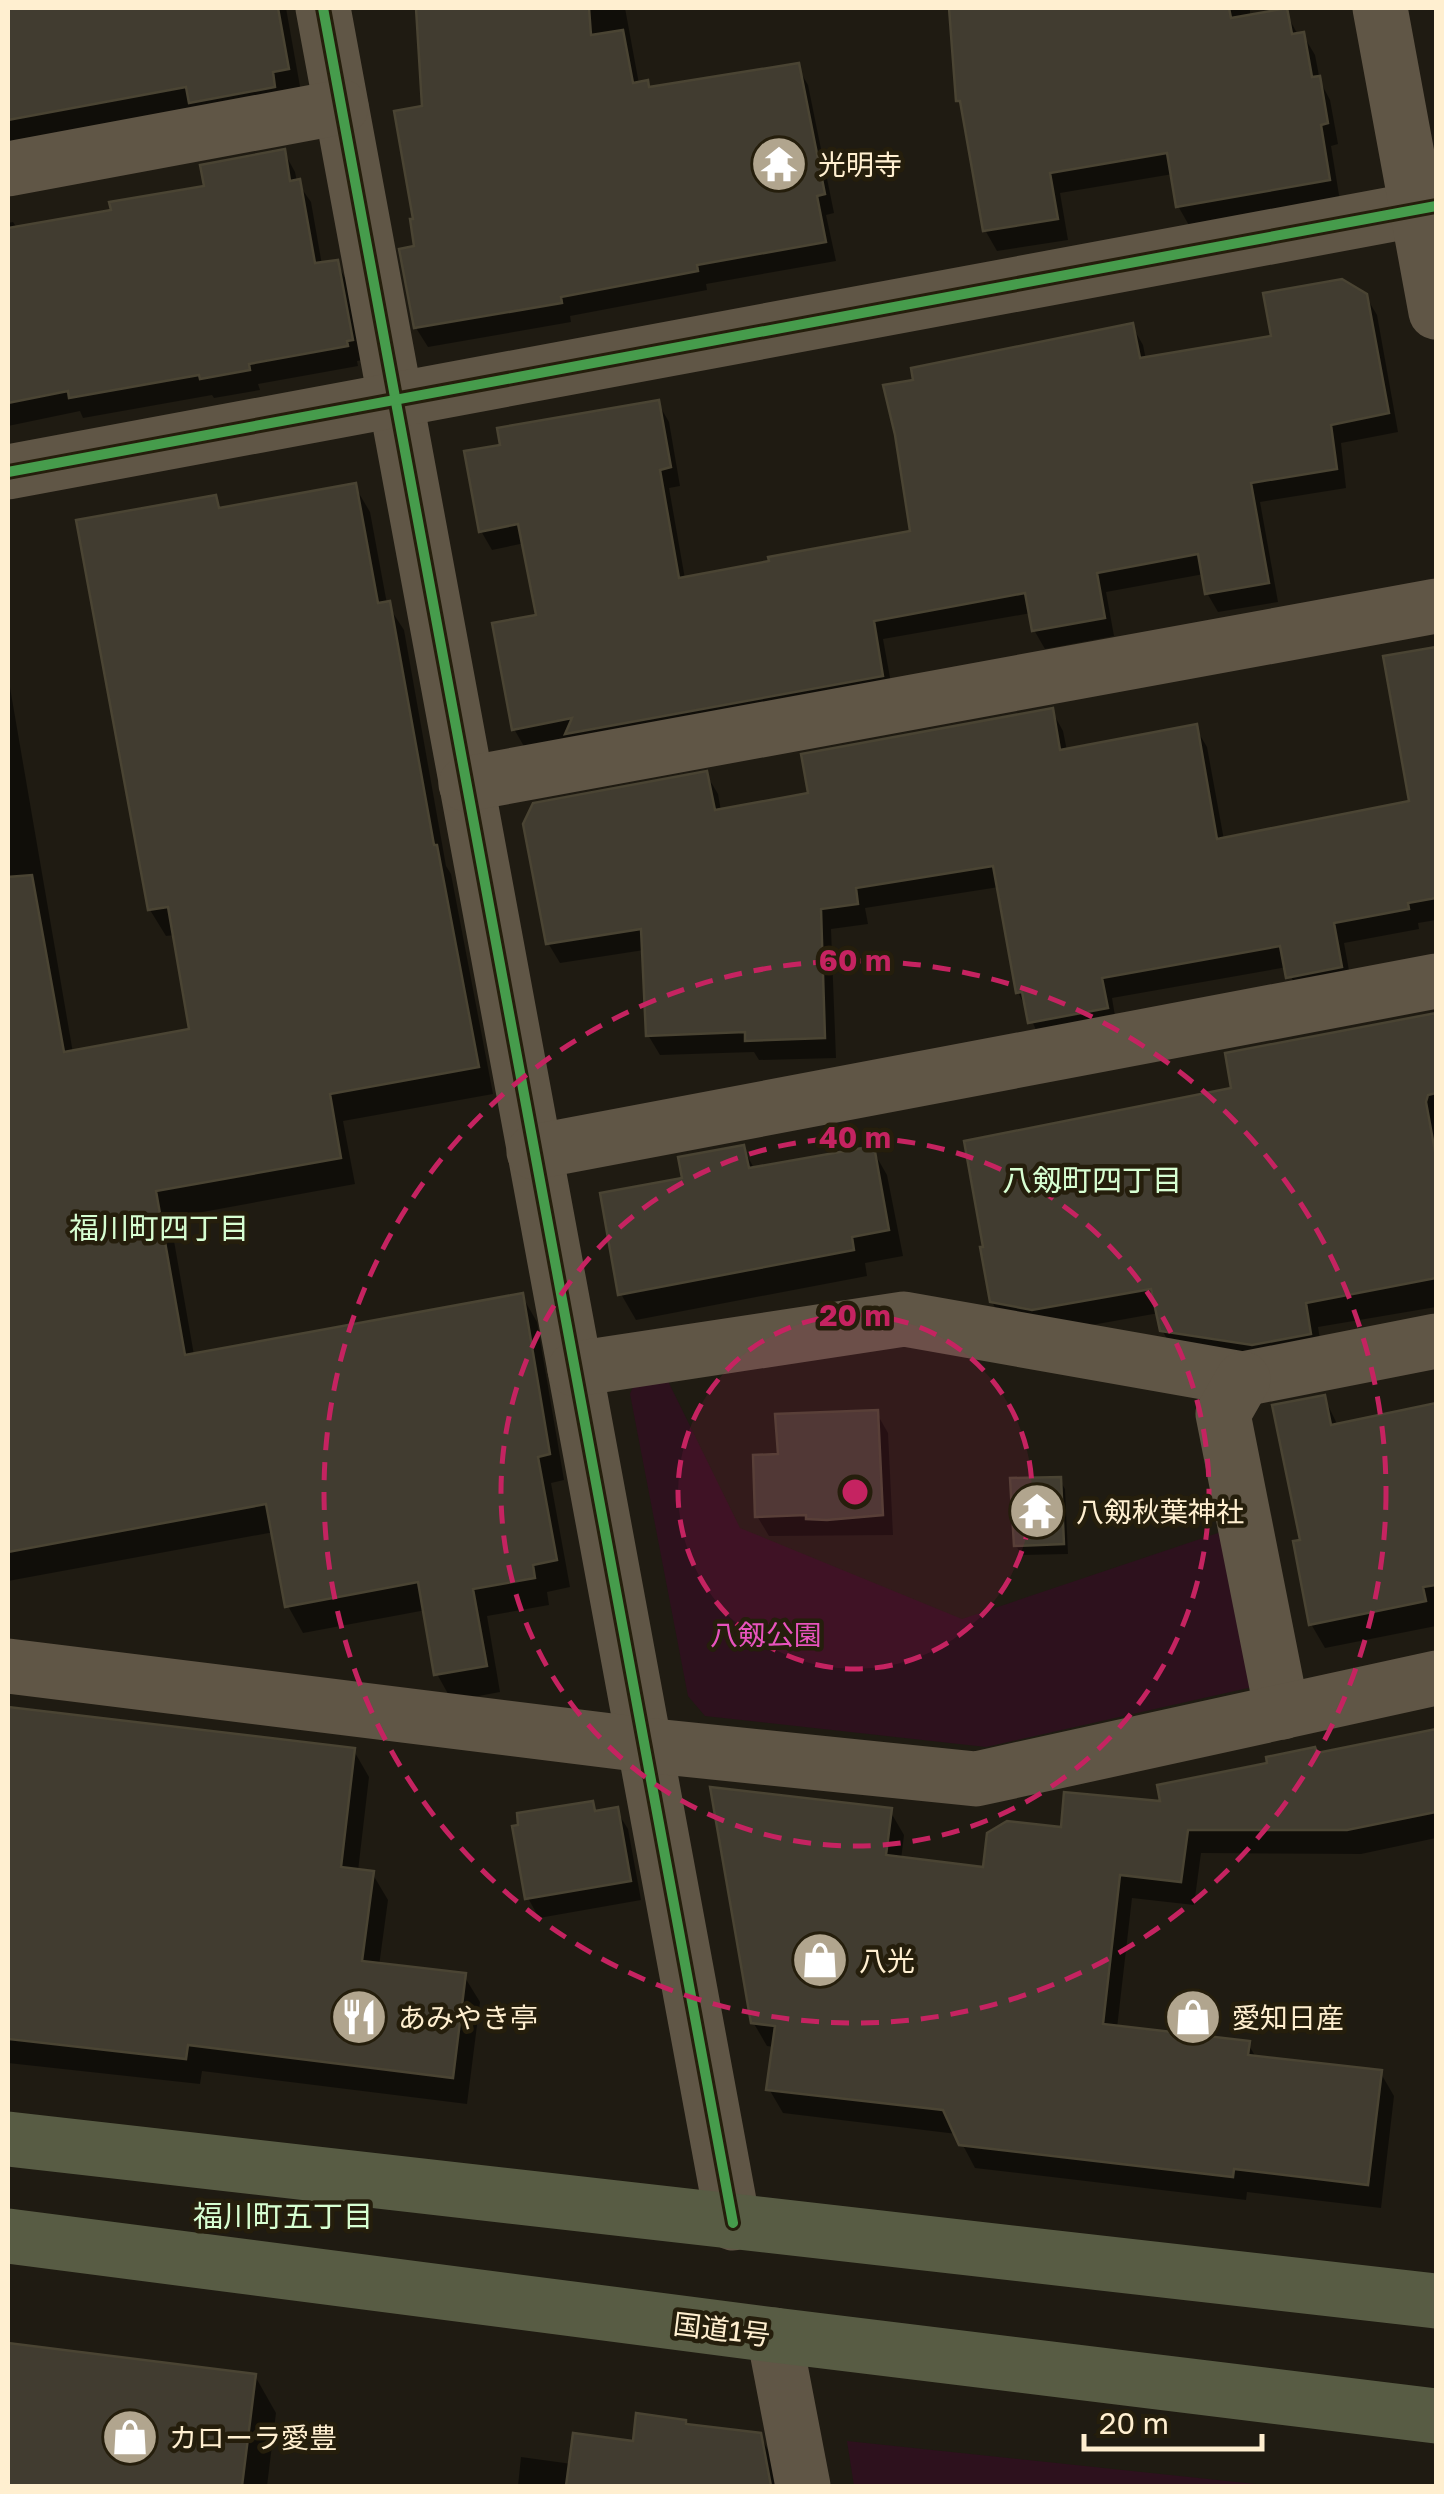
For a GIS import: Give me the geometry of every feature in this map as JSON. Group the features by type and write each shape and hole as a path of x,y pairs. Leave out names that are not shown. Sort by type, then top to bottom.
{"highway":[{"path":"8,2139 1436,2301"},
{"name":"国道1号","path":"8,2236 774,2336 1436,2416"}],"street":[{"path":"323,8 733,2223"},
{"path":"1380,8 1427,208 1436,312"},
{"path":"8,169 341,107"},
{"path":"8,472 1427,208"},
{"path":"466,784 1436,606"},
{"path":"534,1152 1436,981"},
{"path":"574,1369 904,1319 1243,1379 1436,1340"},
{"path":"1243,1379 1223,1414 1282,1712"},
{"path":"8,1666 644,1745 976,1779 1436,1678"},
{"path":"774,2336 802,2486"}],"green space":[{"name":"八剱公園","path":"666,1377 740,1528 962,1619 1224,1531 1257,1686 986,1747 705,1716 688,1696 630,1394 635,1382"},
{"path":"847,2441 1274,2486 854,2486"}],"building":[{"path":"8,8 278,8 289,69 273,72 275,87 189,103 186,87 8,120"},
{"path":"416,8 589,8 591,35 623,30 633,83 648,80 649,87 799,63 825,194 817,196 826,242 697,265 698,271 561,297 562,303 414,328 399,249 414,246 413,219 394,111 422,106"},
{"path":"949,8 1229,8 1231,18 1287,8 1292,34 1304,32 1312,77 1320,76 1328,123 1321,125 1330,180 1176,207 1167,153 1050,173 1058,219 983,231 960,101 956,101"},
{"path":"285,149 290,181 300,179 315,263 338,260 353,340 347,341 348,346 249,364 250,370 200,379 199,375 69,398 68,391 8,403 8,228 111,210 109,202 204,186 200,165"},
{"path":"1342,279 1367,294 1389,413 1331,425 1337,469 1251,483 1269,583 1205,594 1198,554 1097,573 1105,618 1032,631 1025,593 874,621 883,676 565,734 572,718 512,730 492,623 536,615 518,524 479,532 464,451 500,445 497,428 659,400 671,467 660,470 679,578 910,531 883,385 913,380 911,368 1133,323 1140,358 1271,336 1263,293"},
{"path":"356,483 378,603 390,601 479,1067 330,1094 341,1158 156,1191 185,1355 523,1293 550,1454 538,1457 557,1560 533,1565 535,1578 473,1589 487,1666 434,1675 418,1582 285,1607 266,1504 8,1552 8,877 32,875 64,1052 189,1029 168,907 148,910 76,520 216,495 219,508"},
{"path":"1436,647 1436,898 1408,903 1409,909 1334,923 1342,967 1286,978 1280,946 1102,978 1108,1008 1028,1023 1022,992 1016,993 993,866 856,888 858,904 821,909 825,1038 745,1041 745,1032 646,1036 641,929 546,944 523,824 533,803 707,771 715,810 808,793 801,754 1053,708 1060,750 1197,724 1217,839 1409,801 1383,656"},
{"path":"1436,1013 1436,1093 1428,1095 1426,1102 1436,1157 1436,1278 1306,1303 1311,1334 1252,1345 1160,1331 1151,1289 1032,1310 990,1302 964,1141 1231,1088 1225,1053"},
{"path":"744,1145 749,1168 874,1146 889,1230 852,1237 854,1250 618,1295 600,1193 682,1178 678,1157"},
{"path":"1325,1395 1331,1425 1436,1403 1436,1585 1423,1587 1426,1601 1309,1625 1293,1541 1300,1540 1272,1405"},
{"path":"878,1410 883,1515 827,1520 806,1519 806,1515 755,1517 753,1455 778,1454 775,1414"},
{"path":"1061,1477 1064,1544 1014,1546 1010,1478"},
{"path":"8,1707 355,1748 341,1867 374,1871 362,1961 466,1973 453,2078 188,2045 186,2059 8,2039"},
{"path":"1436,1729 1436,1812 1347,1830 1188,1830 1181,1882 1120,1875 1103,2024 1250,2041 1248,2055 1382,2070 1368,2185 1234,2169 1233,2177 959,2145 943,2110 766,2090 775,2026 751,2023 710,1787 892,1808 886,1855 983,1867 987,1833 1007,1821 1061,1827 1064,1792 1160,1801 1157,1785 1267,1763 1266,1757 1315,1747 1317,1753"},
{"path":"593,1801 595,1811 618,1807 631,1881 525,1899 512,1826 518,1825 517,1813"},
{"path":"8,2343 256,2374 242,2486 8,2486"},
{"path":"636,2413 761,2433 771,2486 566,2486 573,2433 633,2441"}],"cycle path":[{"path":"323,8 733,2223"},
{"path":"8,472 1436,206"}],"place":[{"name":"光明寺","path":"779,164"},
{"name":"八剱秋葉神社","path":"1037,1511"},
{"name":"八光","path":"820,1960"},
{"name":"あみやき亭","path":"359,2017"},
{"name":"愛知日産","path":"1193,2017"},
{"name":"カローラ愛豊","path":"130,2437"}],"district":[{"name":"八剱町四丁目","path":"1092,1180"},
{"name":"福川町四丁目","path":"159,1228"},
{"name":"福川町五丁目","path":"283,2216"}]}
